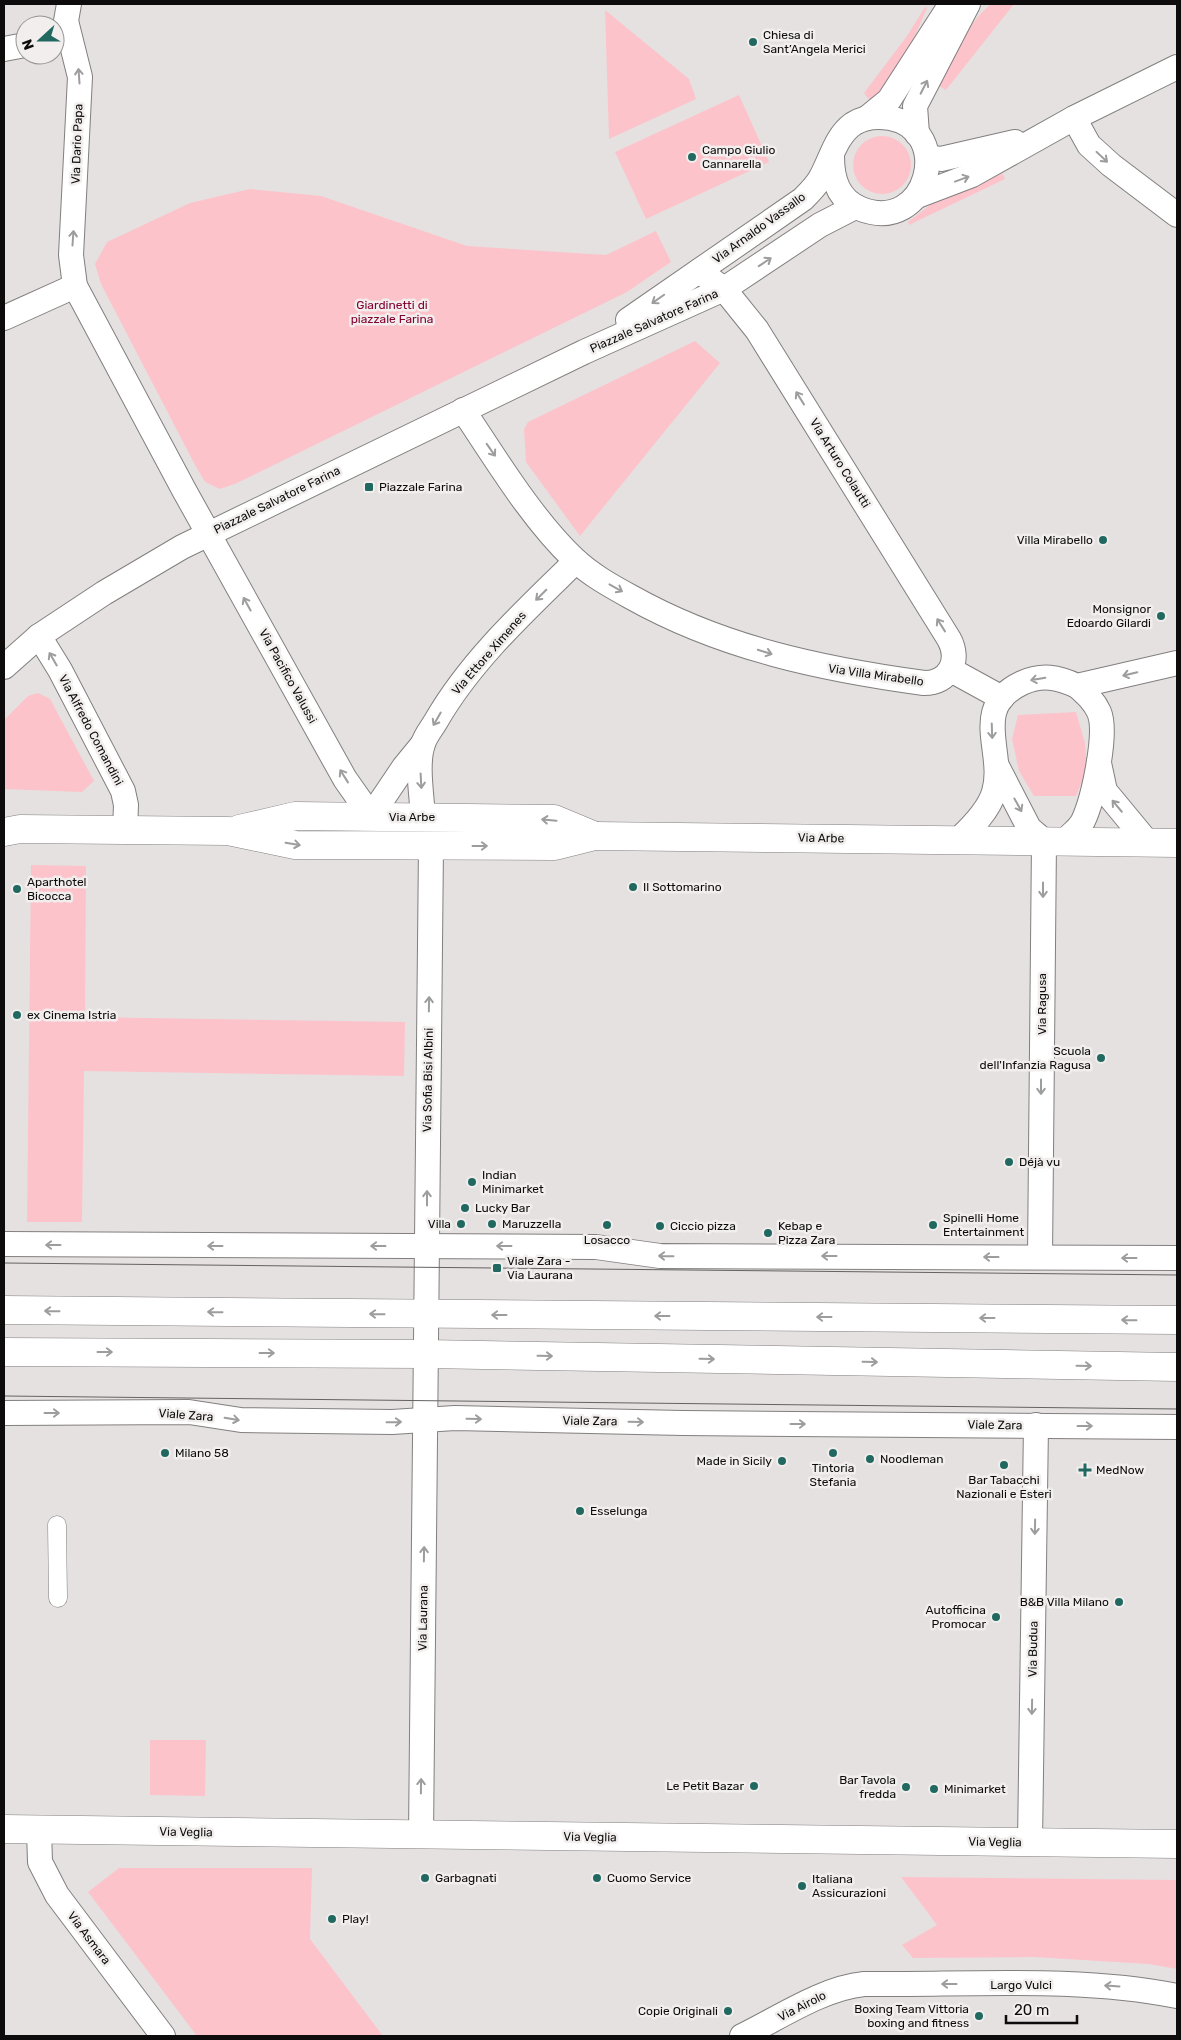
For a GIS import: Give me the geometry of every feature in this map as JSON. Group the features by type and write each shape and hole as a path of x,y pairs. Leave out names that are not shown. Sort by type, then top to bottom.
{"street":[{"name":"Via Dario Papa","path":"65,24 69,4"},
{"name":"Via Arnaldo Vassallo","path":"699,271 803,199 819,181 842,135 854,123 867,118 889,100 951,4"},
{"path":"832,156 832,174 837,186 845,199 856,207 870,212 884,213 902,208 917,196 923,187 928,171 928,157 917,134 915,106 921,91 968,4"},
{"name":"Via Dario Papa","path":"65,42 77,61 80,78 72,256 75,286"},
{"path":"917,196 972,176 1074,118 1177,67"},
{"path":"867,118 882,116 896,119 917,134"},
{"path":"1074,118 1089,145 1111,165 1177,215"},
{"path":"928,157 951,157 1043,135"},
{"path":"724,289 820,225 856,207"},
{"name":"Piazzale Salvatore Farina","path":"584,352 699,271"},
{"name":"Via Arturo Colautti","path":"699,271 724,289 757,330 949,639 954,654 951,670"},
{"path":"4,318 75,286"},
{"name":"Piazzale Salvatore Farina","path":"75,286 208,533 584,352 724,289"},
{"path":"463,410 530,507 558,543 576,561"},
{"path":"4,668 39,636 104,592 208,533"},
{"name":"Via Pacifico Valussi","path":"208,533 345,779 371,816"},
{"name":"Via Villa Mirabello","path":"576,561 599,579 649,607 733,642 809,665 924,683 940,680 951,670"},
{"name":"Via Ettore Ximenes","path":"423,816 422,745 446,703 477,663 576,561"},
{"name":"Via Alfredo Comandini","path":"39,636 60,670 123,791 126,805 125,830"},
{"path":"1077,686 1177,663"},
{"path":"951,670 1002,698"},
{"path":"958,840 971,828 994,794 997,766 991,724 1002,698 1015,686 1031,679 1048,677 1063,680 1077,686 1090,698 1099,713 1103,728 1099,763 1083,821 1055,841 1029,828 997,766"},
{"path":"371,816 404,767 422,745"},
{"path":"1099,763 1105,791 1148,843"},
{"name":"Via Arbe","path":"228,831 295,816 423,816 554,819 595,836"},
{"name":"Via Arbe","path":"9,829 228,831 295,845 555,846 595,836 1177,843"},
{"name":"Via Ragusa","path":"1040,1257 1055,841"},
{"name":"Via Sofia Bisi Albini","path":"426,1354 431,846"},
{"path":"4,1244 596,1247 660,1256 1177,1258"},
{"path":"4,1310 1177,1320"},
{"path":"4,1352 426,1354 1177,1367"},
{"path":"425,1411 426,1354"},
{"name":"Viale Zara","path":"4,1413 189,1412 241,1420 425,1411 455,1418 683,1423 1177,1427"},
{"name":"Via Laurana","path":"421,1835 425,1411"},
{"name":"Via Budua","path":"1030,1842 1036,1425"},
{"path":"57,1525 58,1598"},
{"name":"Via Veglia","path":"4,1829 1177,1844"},
{"name":"Via Asmara","path":"39,1830 40,1862 57,1896 163,2036"},
{"name":"Largo Vulci","path":"864,1984 1098,1985 1177,1996"},
{"name":"Via Airolo","path":"742,2036 832,1992 849,1986 864,1984"}],"green space":[{"path":"991,4 1014,4 946,90 939,86 967,31"},
{"path":"925,7 927,8 904,59 889,83 871,102 864,93 907,36"},
{"path":"605,10 689,79 696,99 609,139"},
{"name":"Campo Giulio Cannarella","path":"739,95 769,162 646,219 615,152"},
{"path":"882,136 893,138 906,149 911,165 909,176 898,189 882,194 871,192 858,181 853,165 855,154 866,141"},
{"path":"1003,174 1005,179 909,225 908,222 934,202 973,182"},
{"name":"Giardinetti di piazzale Farina","path":"250,189 321,196 467,246 606,255 656,231 671,262 627,292 237,483 220,489 205,482 195,465 101,284 95,264 107,242 190,203"},
{"path":"695,341 720,363 580,536 526,462 524,429 528,422"},
{"path":"38,693 50,699 94,781 82,792 4,789 4,720 28,696"},
{"path":"1076,712 1085,743 1087,769 1076,796 1034,796 1019,771 1012,739 1018,715"},
{"path":"31,865 86,866 85,1017 405,1022 404,1076 84,1071 82,1222 27,1222"},
{"path":"150,1740 206,1740 205,1796 150,1795"},
{"path":"119,1868 312,1868 310,1939 383,2036 197,2036 88,1892"},
{"path":"901,1877 1177,1880 1177,1969 1149,1964 1033,1957 913,1958 902,1945 937,1925"}],"tram line":[{"path":"4,1263 1177,1275"},
{"path":"4,1396 1177,1409"}],"place":[{"name":"Chiesa di Sant’Angela Merici","path":"753,42"},
{"name":"Campo Giulio Cannarella","path":"692,157"},
{"name":"Piazzale Farina","path":"369,487"},
{"name":"Villa Mirabello","path":"1103,540"},
{"name":"Monsignor Edoardo Gilardi","path":"1161,616"},
{"name":"Il Sottomarino","path":"633,887"},
{"name":"Aparthotel Bicocca","path":"17,889"},
{"name":"ex Cinema Istria","path":"17,1015"},
{"name":"Scuola dell'Infanzia Ragusa","path":"1101,1058"},
{"name":"Déjà vu","path":"1009,1162"},
{"name":"Indian Minimarket","path":"472,1182"},
{"name":"Lucky Bar","path":"465,1208"},
{"name":"Villa","path":"461,1224"},
{"name":"Maruzzella","path":"492,1224"},
{"name":"Losacco","path":"607,1225"},
{"name":"Spinelli Home Entertainment","path":"933,1225"},
{"name":"Ciccio pizza","path":"660,1226"},
{"name":"Kebap e Pizza Zara","path":"768,1233"},
{"name":"Viale Zara - Via Laurana","path":"497,1268"},
{"name":"Milano 58","path":"165,1453"},
{"name":"Tintoria Stefania","path":"833,1453"},
{"name":"Noodleman","path":"870,1459"},
{"name":"Made in Sicily","path":"782,1461"},
{"name":"Bar Tabacchi Nazionali e Esteri","path":"1004,1465"},
{"name":"MedNow","path":"1085,1470"},
{"name":"Esselunga","path":"580,1511"},
{"name":"B&B Villa Milano","path":"1119,1602"},
{"name":"Autofficina Promocar","path":"996,1617"},
{"name":"Le Petit Bazar","path":"754,1786"},
{"name":"Bar Tavola fredda","path":"906,1787"},
{"name":"Minimarket","path":"934,1789"},
{"name":"Garbagnati","path":"425,1878"},
{"name":"Cuomo Service","path":"597,1878"},
{"name":"Italiana Assicurazioni","path":"802,1886"},
{"name":"Play!","path":"332,1919"},
{"name":"Copie Originali","path":"728,2011"},
{"name":"Boxing Team Vittoria boxing and fitness","path":"979,2016"}]}
